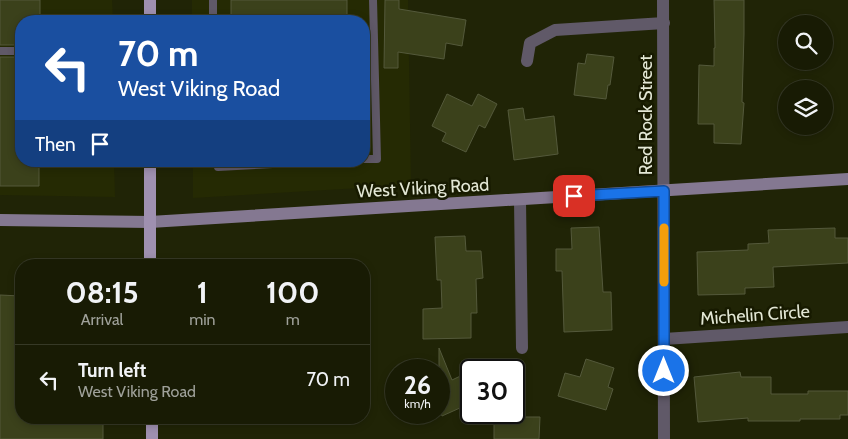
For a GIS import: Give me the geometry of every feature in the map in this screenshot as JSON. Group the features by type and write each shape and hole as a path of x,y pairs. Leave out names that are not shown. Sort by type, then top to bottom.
{"main road":[{"path":"150,0 150,15"},
{"path":"150,167 150,259"},
{"path":"152,424 152,439"}],"street":[{"name":"Red Rock Street","path":"664,0 664,439"},
{"path":"526,61 530,43 554,30 664,23"},
{"name":"West Viking Road","path":"0,220 150,222 848,179"},
{"path":"520,200 522,348"},
{"name":"Michelin Circle","path":"664,338 848,327"}],"lane":[{"path":"213,0 213,15"},
{"path":"370,159 377,159 373,0"},
{"path":"0,51 15,51"}],"shaded area":[{"path":"0,0 112,0 113,15 15,15 15,167 114,167 115,197 0,195"},
{"path":"192,0 408,0 411,185 193,198 193,167 370,167 370,15 192,15"}],"building":[{"path":"0,0 40,0 40,15 15,15 15,45 0,45"},
{"path":"231,0 347,0 347,15 231,15"},
{"path":"385,0 399,0 399,9 466,20 462,46 446,43 444,59 398,52 398,68 384,68"},
{"path":"714,0 744,0 742,102 744,103 741,144 714,143 714,124 698,124 699,65 714,66"},
{"path":"587,54 614,57 606,99 574,95 578,63 585,64"},
{"path":"0,57 15,57 15,167 39,167 39,186 0,186"},
{"path":"447,94 472,106 478,94 497,104 485,128 479,125 466,152 442,141 446,133 432,126"},
{"path":"523,108 525,120 554,116 558,154 514,160 508,110"},
{"path":"599,227 603,292 611,292 612,330 564,332 562,271 556,271 556,249 572,249 571,228"},
{"path":"835,228 835,238 848,238 848,263 773,267 774,287 745,288 745,294 698,295 697,252 748,250 748,244 769,243 768,230"},
{"path":"465,236 466,251 481,251 483,278 476,279 477,313 471,313 471,338 423,339 423,309 442,308 441,280 437,280 435,237"},
{"path":"0,295 15,296 15,424 103,424 103,439 0,439"},
{"path":"439,348 443,359 439,359"},
{"path":"586,359 614,368 608,387 613,389 606,410 558,396 565,373 580,377"},
{"path":"740,372 741,377 771,377 771,394 808,394 808,391 848,391 848,415 840,415 840,419 800,419 800,421 748,421 748,418 698,422 694,377"},
{"path":"450,375 452,380 460,376 460,408 450,412"},
{"path":"525,417 540,417 539,439 494,439 494,424 525,424"}],"slow traffic":[{"path":"664,228 664,282"}],"route":[{"path":"574,196 664,191 664,371"}]}
